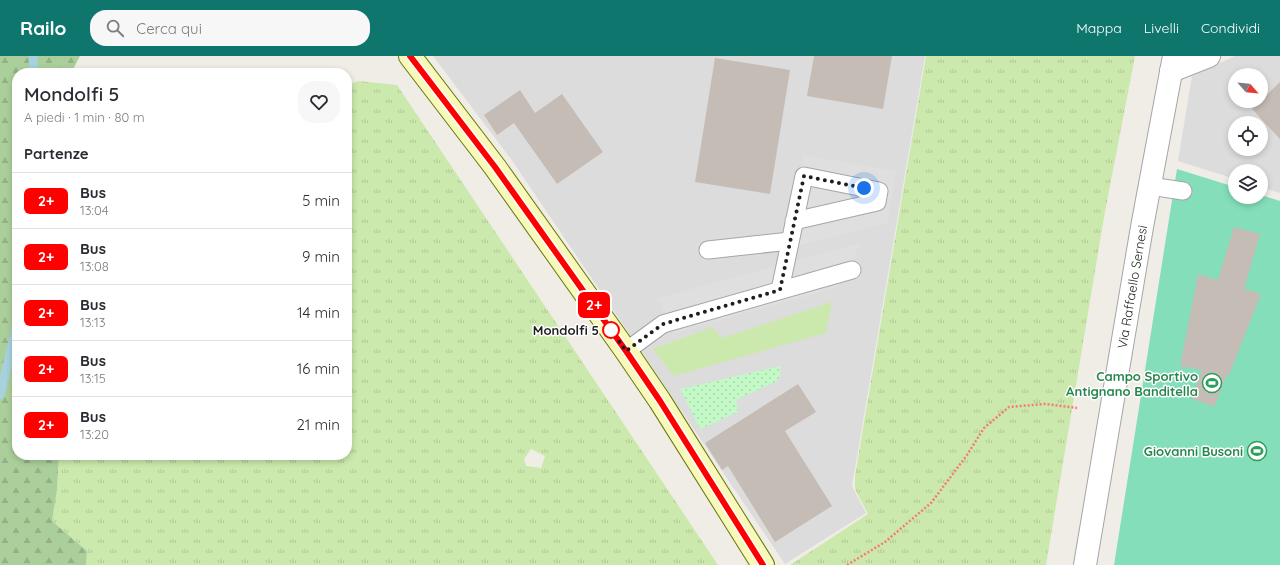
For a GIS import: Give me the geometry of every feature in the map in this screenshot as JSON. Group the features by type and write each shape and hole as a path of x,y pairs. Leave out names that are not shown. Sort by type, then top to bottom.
{"main road":[{"path":"410,56 500,173 626,351 660,401 763,565"}],"street":[{"path":"1172,64 1209,56"},
{"name":"Via Raffaello Sernesi","path":"1085,565 1172,64"}],"lane":[{"path":"780,290 794,221 804,176 879,191 877,202 794,221"},
{"path":"1150,186 1183,191"},
{"path":"708,250 790,241"},
{"path":"626,351 663,324 852,270"}],"path":[{"path":"847,565 885,542 931,503 967,455 984,428 1010,408 1045,404 1077,408"}],"shaded area":[{"path":"433,56 925,56 852,486 866,513 785,564 511,159"},
{"path":"1235,56 1280,56 1280,193 1268,189 1268,164 1228,164 1228,177 1178,161 1192,76"},
{"path":"803,155 896,171 887,223 786,249"},
{"path":"860,243 838,287 673,334 658,298"}],"green space":[{"path":"0,56 80,56 74,68 12,68 12,460 59,460 57,490 52,521 87,551 86,565 0,565"},
{"path":"926,56 1135,56 1104,217 1046,565 790,565 868,514 855,489 855,476"},
{"path":"358,81 397,85 718,565 86,565 87,551 52,521 57,490 59,460 352,460 352,84","holes":["531,449 545,456 541,468 526,466 524,459"]},
{"name":"Campo Sportivo Antignano Banditella","path":"1177,169 1228,185 1228,204 1268,204 1268,197 1280,201 1280,565 1114,565"},
{"path":"832,302 826,333 674,376 653,349 712,327 722,338"},
{"path":"781,366 779,380 736,400 738,412 700,429 680,389"}],"building":[{"path":"814,56 892,56 883,109 807,96"},
{"path":"715,58 790,70 770,194 695,182"},
{"path":"1280,82 1280,139 1268,126 1268,116 1259,116 1252,109 1268,108 1268,94"},
{"path":"520,90 535,113 562,94 603,152 557,184 514,123 497,135 484,115"},
{"path":"1234,227 1260,234 1244,289 1261,294 1229,375 1227,374 1214,407 1191,398 1202,370 1180,366 1198,274 1218,280"},
{"path":"798,384 816,412 785,431 832,506 775,542 728,466 722,470 705,443"}],"waterway":[{"path":"33,56 34,68"},
{"path":"0,395 12,346"}],"bus line":[{"name":"2+","path":"410,56 495,167 578,281 660,401 763,565"}],"place":[{"name":"Mondolfi 5","path":"611,330"},
{"name":"Campo Sportivo Antignano Banditella","path":"1212,383"},
{"name":"Giovanni Busoni","path":"1257,451"}],"route":[{"path":"611,330 626,351 663,324 780,290 804,176 864,188"}]}
